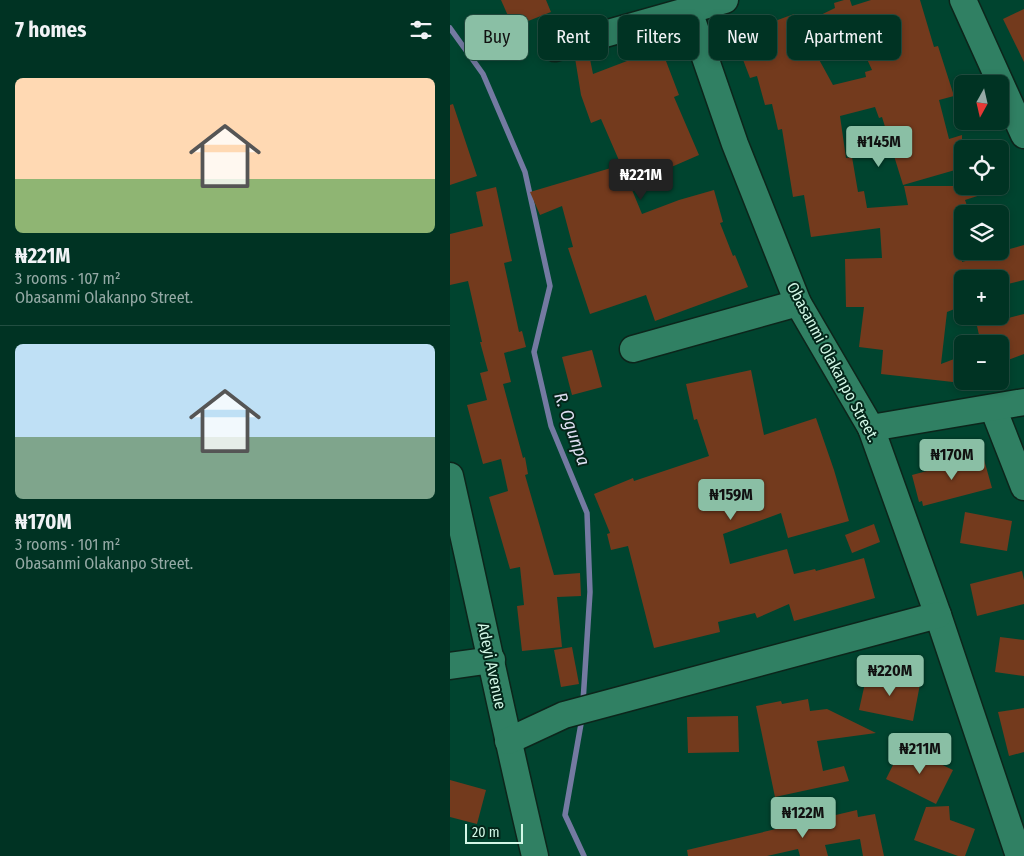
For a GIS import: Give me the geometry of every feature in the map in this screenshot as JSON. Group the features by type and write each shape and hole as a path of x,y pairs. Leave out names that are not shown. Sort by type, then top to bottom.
{"street":[{"path":"608,33 725,0"},
{"path":"964,0 1024,135"},
{"name":"Obasanmi Olakanpo Street.","path":"689,11 735,144 798,303 871,428 938,615 1019,856"},
{"path":"633,349 798,303"},
{"path":"871,428 1024,402"},
{"path":"993,408 1024,487"},
{"name":"Adeyi Avenue","path":"450,476 535,856"},
{"path":"508,741 564,715 938,615"},
{"path":"450,666 492,660"}],"building":[{"path":"501,0 546,0 551,12 538,15 538,17 528,21 528,15 508,15"},
{"path":"844,0 850,0 852,6 871,0 920,0 934,47 938,46 954,96 939,100 949,139 962,135 962,140 954,140 954,170 903,185 882,117 879,118 875,107 840,116 846,158 852,157 858,192 864,191 867,208 908,205 904,186 954,186 954,195 980,195 965,200 967,205 954,205 954,260 962,260 962,262 969,260 1009,260 1009,249 1024,245 1024,280 1009,284 1009,270 954,270 954,309 947,312 941,364 954,359 954,382 881,374 883,350 859,347 864,307 846,307 845,259 882,258 880,228 811,237 804,195 793,197 782,129 778,130 772,104 765,105 757,76 750,78 743,60 777,60 777,20 787,17 787,60 819,60 833,85 866,77 865,72 872,70 867,60 901,60 901,15 821,15 835,8 834,3"},
{"path":"1024,9 1024,62 1003,19"},
{"path":"575,60 590,60 593,74 630,60 666,60 679,95 674,97 699,155 630,185 642,214 679,200 714,190 723,222 720,223 748,287 655,321 646,295 590,314 568,248 573,247 562,206 540,215 530,192 621,165 601,119 591,123 581,95"},
{"path":"453,104 477,176 450,185 450,105"},
{"path":"496,187 512,261 504,263 519,332 522,331 526,347 504,353 511,382 503,384 523,458 525,457 528,474 525,475 554,575 580,573 581,596 557,597 562,647 522,651 517,606 524,605 520,567 510,569 489,497 508,491 501,459 483,464 467,405 487,400 480,373 488,371 480,342 482,342 468,281 450,285 450,234 483,226 476,192"},
{"path":"1024,314 1024,354 1009,360 1009,335 979,335 977,326 1009,325 1009,318"},
{"path":"592,350 602,387 572,395 562,357"},
{"path":"751,370 764,435 816,418 849,521 788,538 781,513 723,534 730,564 787,549 794,574 815,569 816,571 864,558 875,598 794,621 789,604 757,618 755,613 718,622 720,632 654,648 628,546 611,550 607,534 610,533 594,494 633,478 634,481 709,456 697,419 694,420 686,384"},
{"path":"983,456 992,488 923,506 922,501 919,502 912,475"},
{"path":"965,512 1012,521 1007,551 960,543"},
{"path":"874,524 880,542 852,553 845,535"},
{"path":"1022,571 1024,604 977,616 970,584"},
{"path":"1000,637 1024,640 1024,676 995,672"},
{"path":"572,647 579,684 561,687 554,650"},
{"path":"867,674 920,684 913,721 859,710"},
{"path":"808,699 810,711 827,709 876,733 817,741 823,771 844,766 849,781 775,797 756,706 781,701 782,704"},
{"path":"1024,708 1024,752 1009,756 998,712"},
{"path":"738,716 739,752 688,753 687,717"},
{"path":"909,749 953,770 936,804 886,779 900,751"},
{"path":"450,780 486,790 477,824 450,817"},
{"path":"949,806 950,820 975,829 965,856 958,856 914,840 926,807"},
{"path":"857,810 858,817 875,814 884,856 863,856 860,839 825,845 828,856 800,856 798,849 767,856 688,856 687,850"}],"waterway":[{"name":"R. Ogunpa","path":"450,28 483,74 525,172 550,286 534,352 551,426 587,513 590,592 583,702"},
{"name":"R. Ogunpa","path":"582,718 565,815 584,856"}]}
